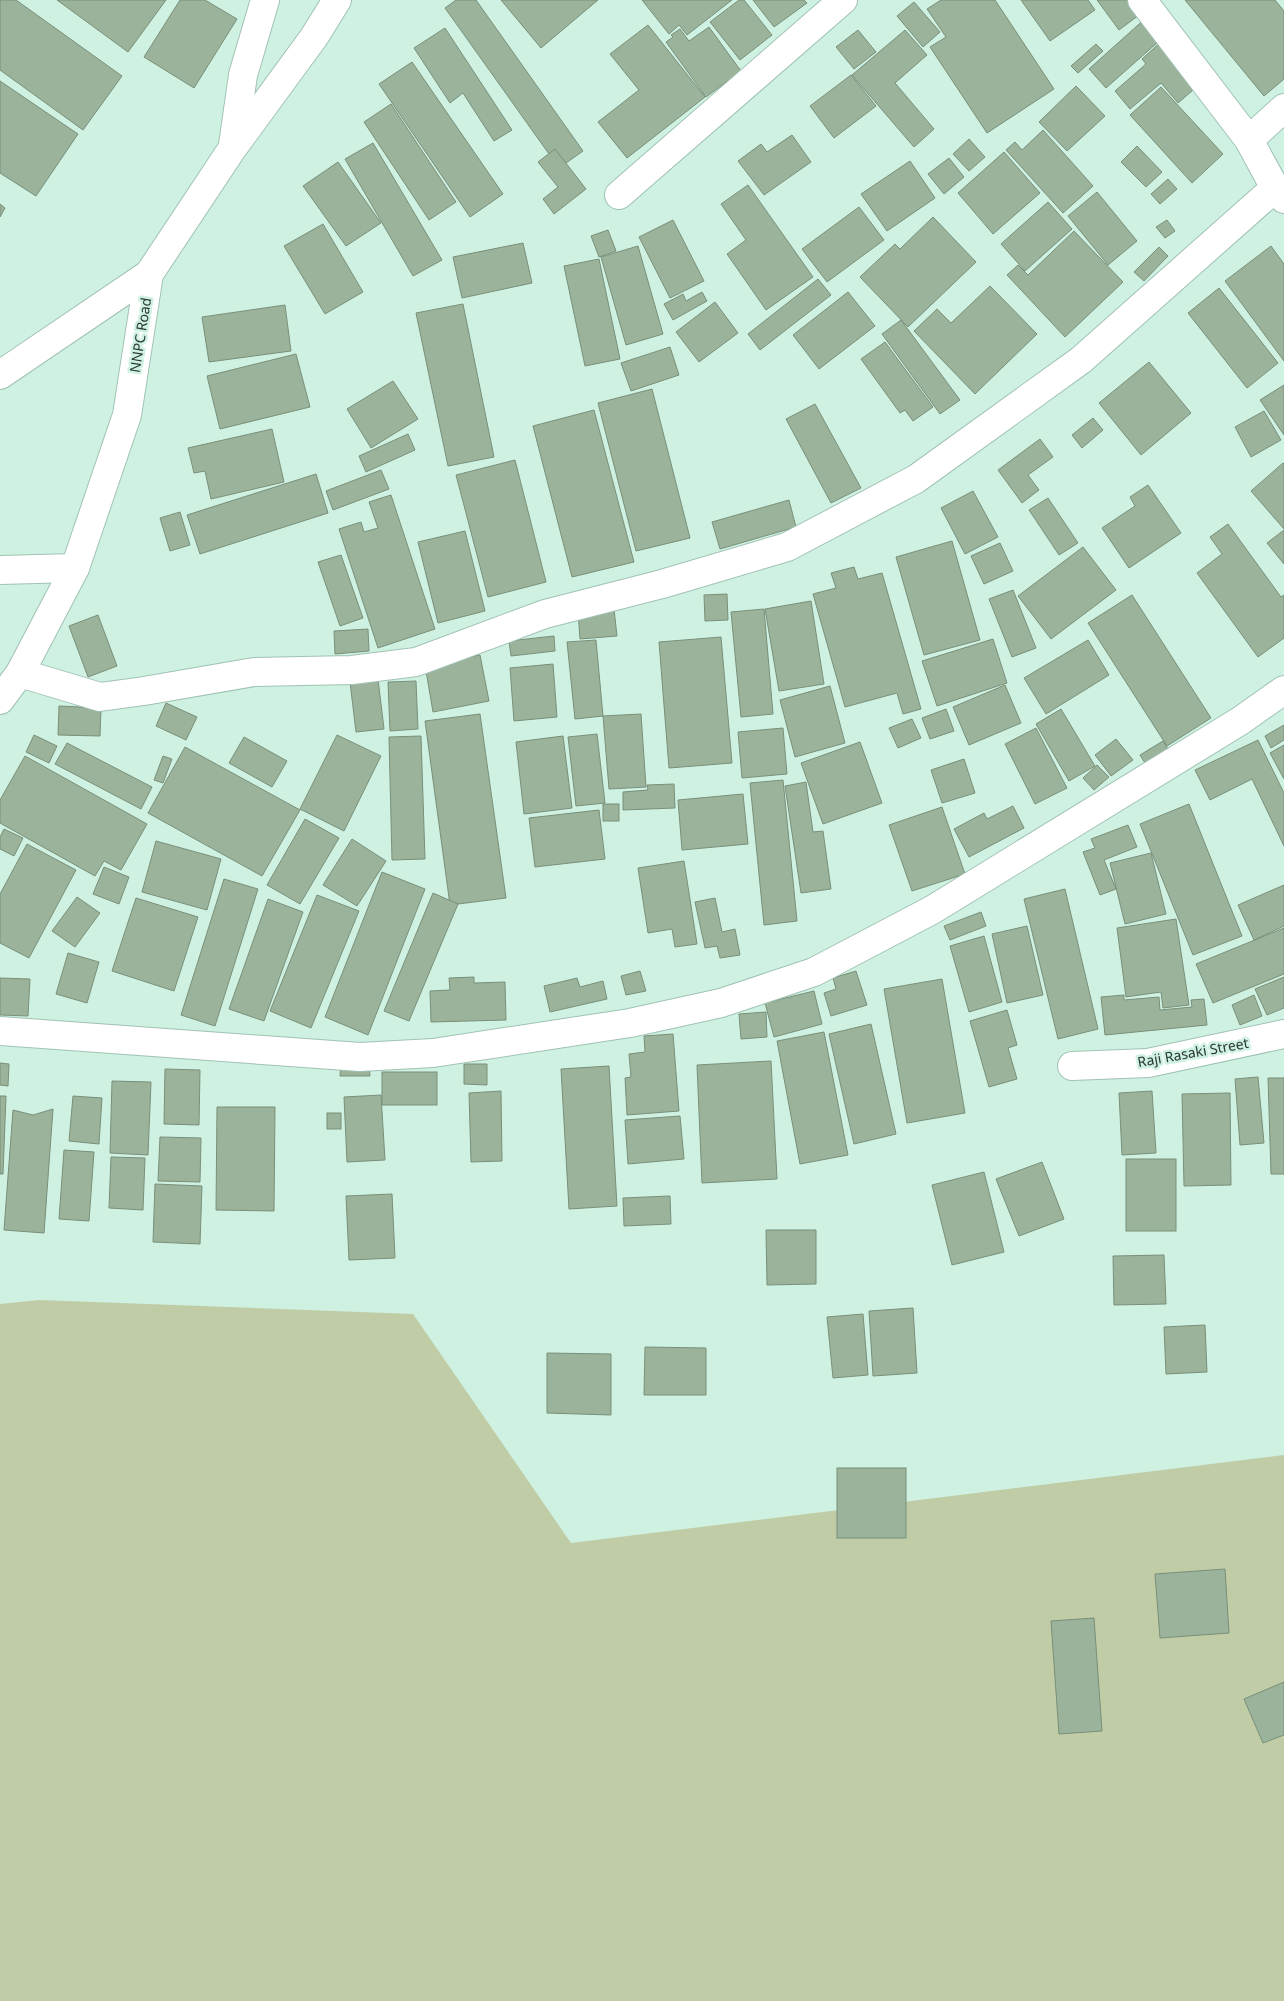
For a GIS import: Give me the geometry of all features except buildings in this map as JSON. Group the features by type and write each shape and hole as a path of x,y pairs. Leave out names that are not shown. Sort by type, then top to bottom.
{"street":[{"path":"232,149 243,75 265,0"},
{"name":"NNPC Road","path":"0,700 20,673 75,568 127,415 149,274 232,149 314,37 337,0"},
{"path":"619,195 843,0"},
{"path":"20,673 100,697 254,672 352,670 416,662 545,614 662,584 787,547 916,479 1081,360 1280,193 1249,140 1142,0"},
{"path":"1249,140 1284,108"},
{"path":"0,375 149,274"},
{"path":"0,570 75,568"},
{"path":"0,1031 360,1057 433,1053 630,1023 721,1004 814,972 932,910 1240,721 1284,690"},
{"name":"Raji Rasaki Street","path":"1072,1066 1148,1062 1284,1034"}],"green space":[{"path":"39,1300 413,1314 571,1543 1284,1455 1284,2001 0,2001 0,1304"}]}
